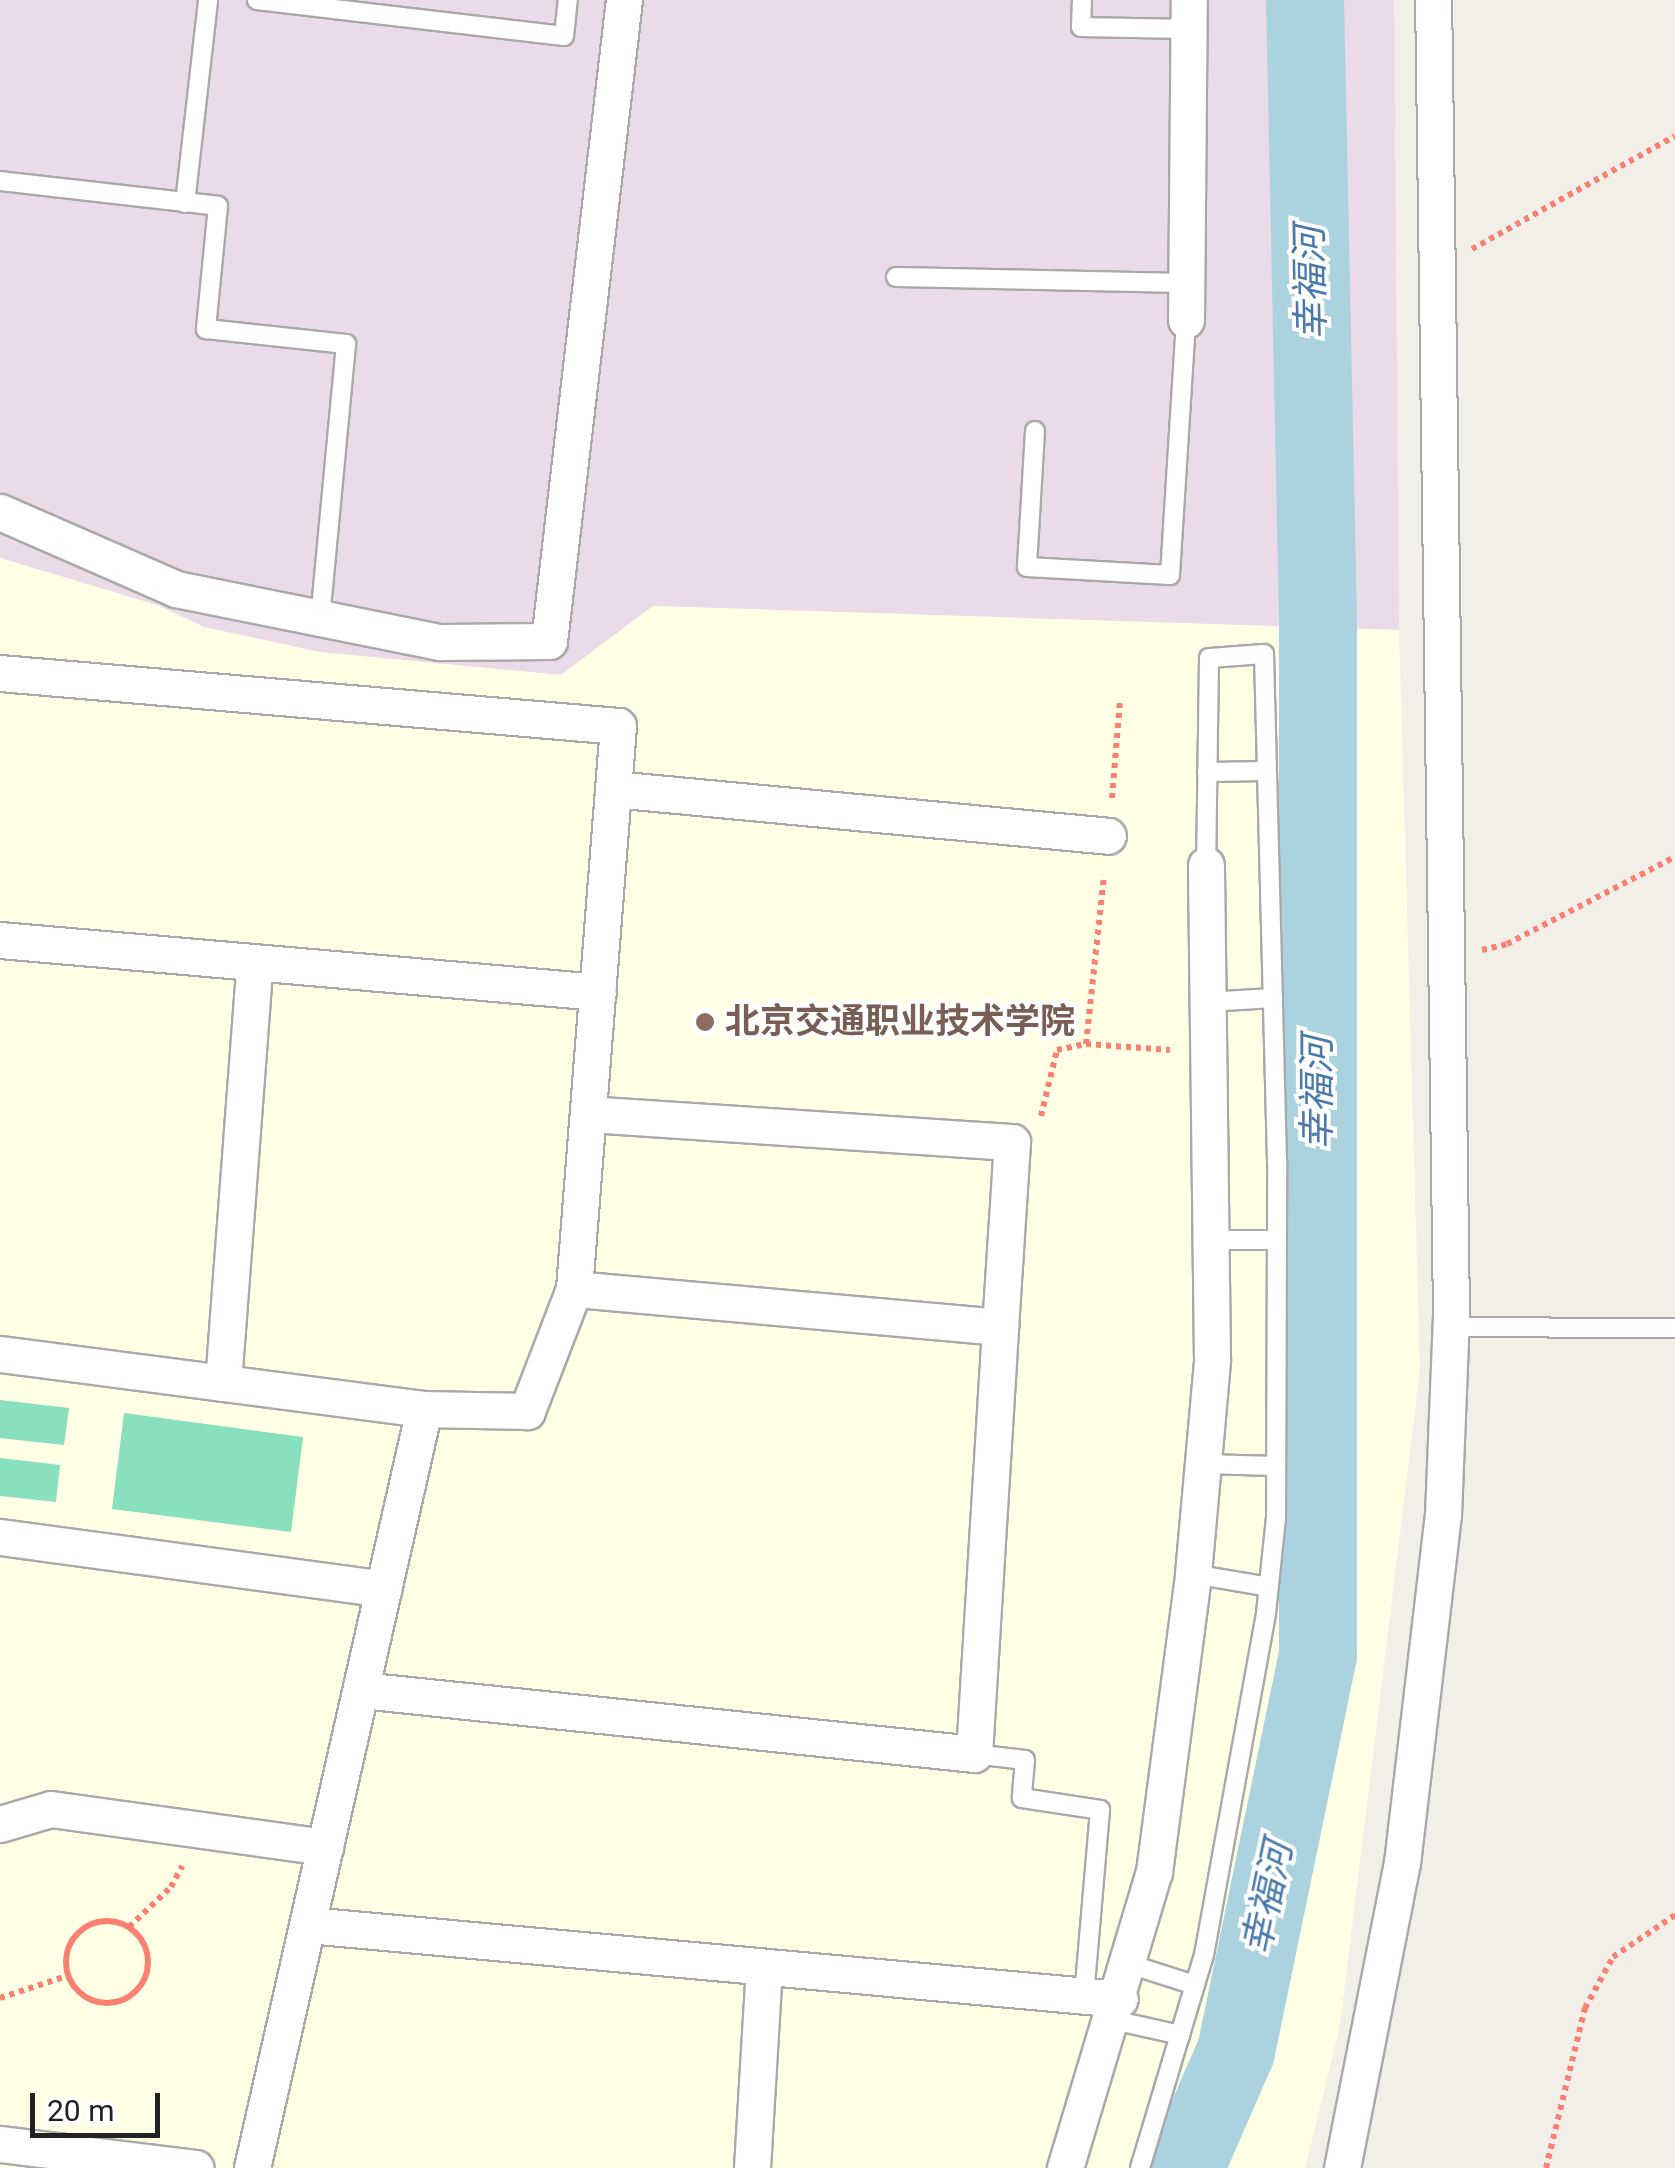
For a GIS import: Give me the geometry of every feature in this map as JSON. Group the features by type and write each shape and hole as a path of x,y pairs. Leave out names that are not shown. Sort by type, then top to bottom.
{"street":[{"path":"0,512 176,589 440,642 549,641 624,0"},
{"path":"1342,2168 1402,1862 1442,1515 1451,1327 1433,0"},
{"path":"1186,320 1189,14"},
{"path":"0,673 618,726 574,1289 526,1411 424,1409 0,1354"},
{"path":"613,789 1108,836"},
{"path":"1065,2168 1117,2010 1154,1872 1194,1574 1212,1360 1206,865"},
{"path":"0,940 598,992"},
{"path":"223,1383 255,962"},
{"path":"361,1690 974,1754 1012,1142 588,1114"},
{"path":"574,1289 1000,1327"},
{"path":"252,2168 424,1409"},
{"path":"0,1537 384,1589"},
{"path":"0,1824 52,1809 326,1848"},
{"path":"308,1925 1084,1996 1117,2010"},
{"path":"752,2168 764,1967"},
{"path":"0,2144 196,2168"}],"lane":[{"path":"185,202 208,0"},
{"path":"258,0 564,36 568,0"},
{"path":"1082,0 1081,27 1189,14"},
{"path":"0,181 218,206 206,330 346,344 320,618"},
{"path":"896,277 1186,283"},
{"path":"1035,431 1026,566 1170,575 1186,320"},
{"path":"1140,2168 1195,1985 1268,1587 1276,1466 1277,1240 1264,654 1210,658 1206,865"},
{"path":"1207,772 1268,771"},
{"path":"1207,1002 1273,998"},
{"path":"1210,1240 1277,1240"},
{"path":"1451,1327 1675,1328"},
{"path":"1203,1464 1276,1466"},
{"path":"1194,1574 1268,1587"},
{"path":"974,1754 1026,1760 1022,1798 1100,1810 1084,1996"},
{"path":"1129,1964 1195,1985"},
{"path":"1117,2010 1180,2035"}],"path":[{"path":"1436,269 1675,136"},
{"path":"1086,1044 1120,700"},
{"path":"1446,959 1507,944 1675,856"},
{"path":"1012,1142 1040,1120 1058,1050 1086,1044 1207,1053"},
{"path":"129,1928 171,1887 201,1830"},
{"path":"1546,2168 1585,2008 1613,1957 1675,1915"},
{"path":"108,1920 129,1928 148,1954 136,1992 96,2002 68,1976 67,1950 82,1929 108,1920"},
{"path":"0,1998 68,1976"}],"shaded area":[{"path":"0,0 1394,0 1399,630 653,606 561,675 319,652 204,627 157,605 0,558"},
{"name":"北京交通职业技术学院","path":"0,558 157,605 204,627 319,652 561,675 653,606 1399,630 1420,1369 1340,2026 1305,2168 0,2168"}],"green space":[{"path":"0,1400 69,1408 64,1445 0,1438"},
{"path":"124,1413 303,1437 291,1532 112,1509"},
{"path":"0,1458 60,1465 56,1502 0,1496"}],"waterway":[{"name":"幸福河","path":"1185,2168 1236,2051 1318,1655 1318,620 1305,0"}],"place":[{"name":"北京交通职业技术学院","path":"705,1022"}]}
